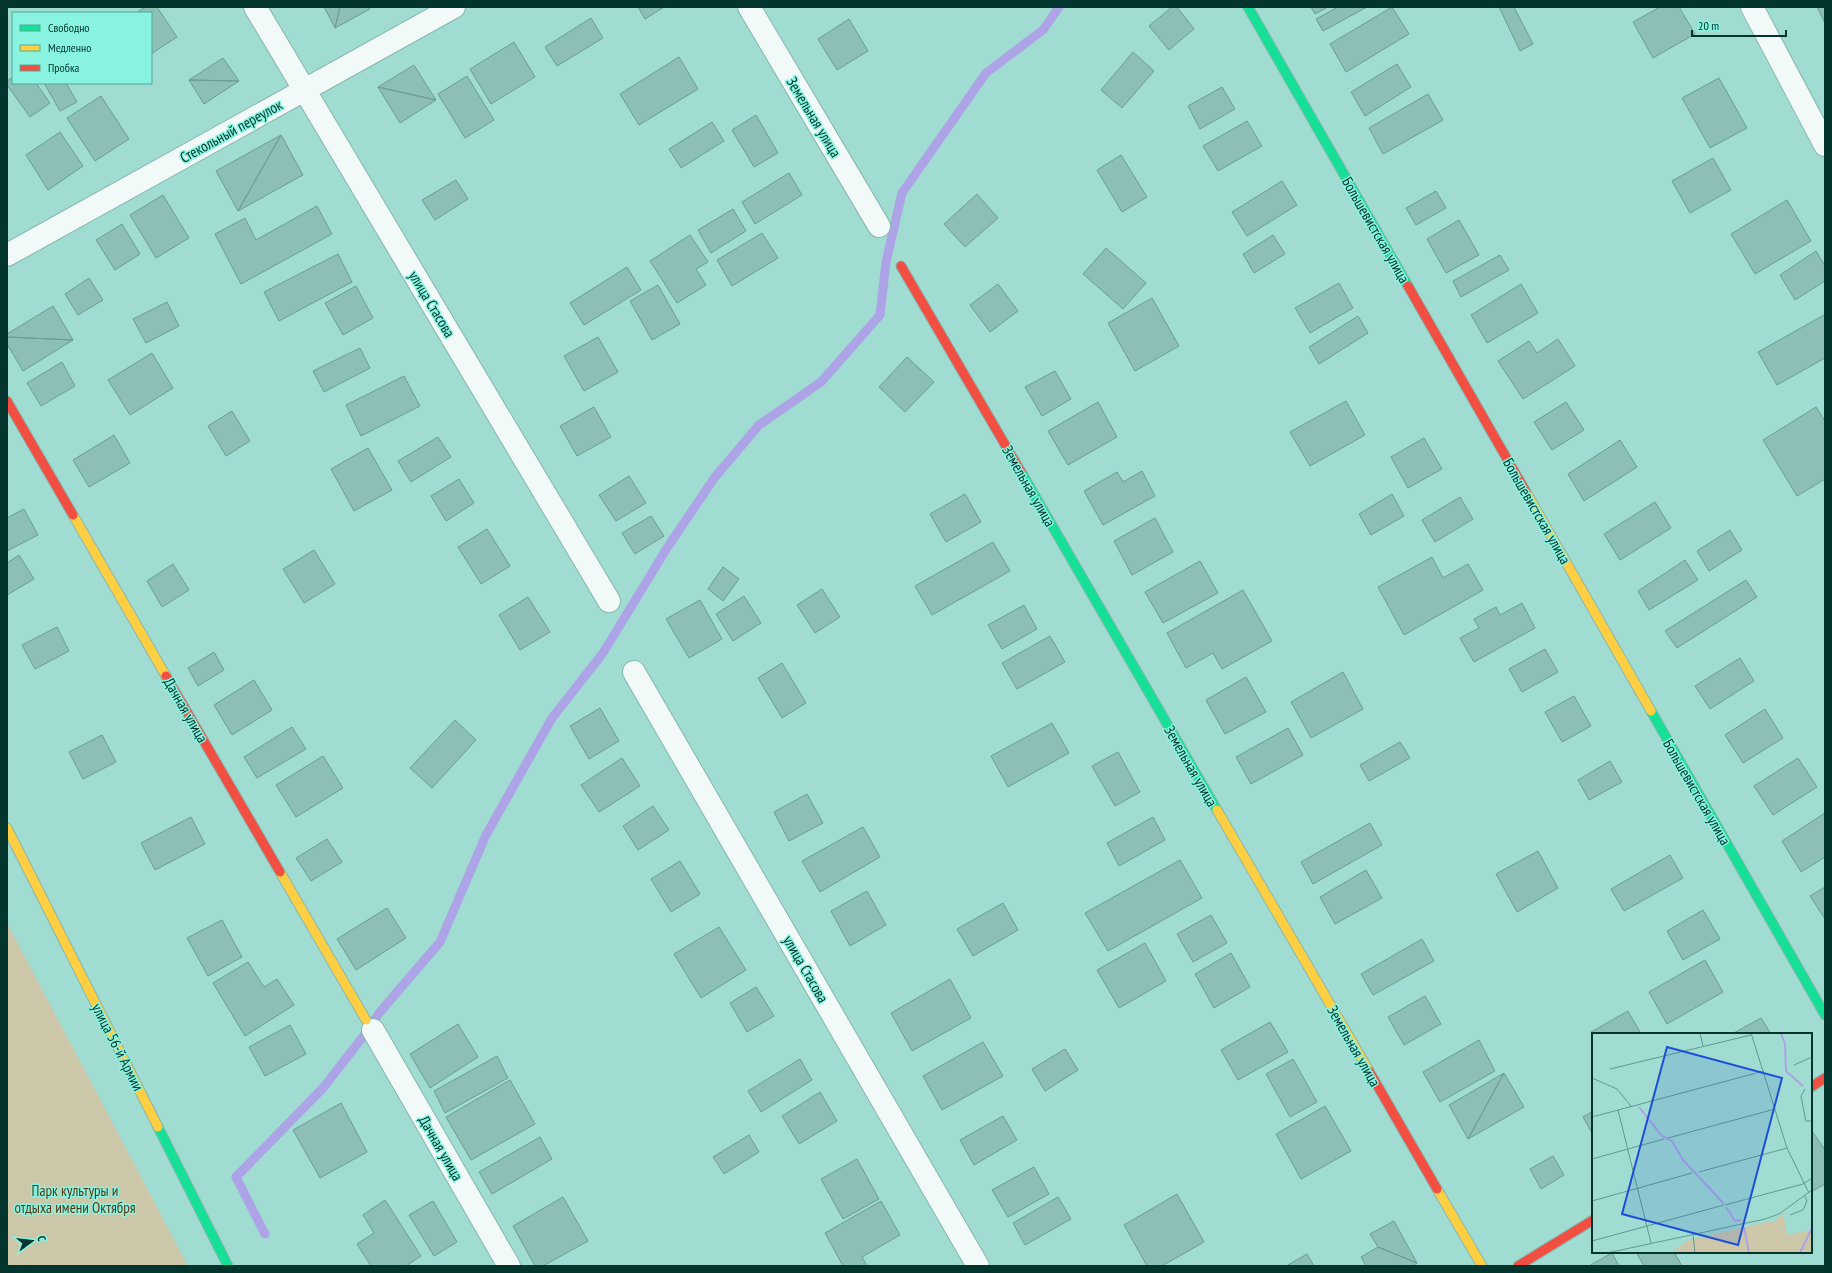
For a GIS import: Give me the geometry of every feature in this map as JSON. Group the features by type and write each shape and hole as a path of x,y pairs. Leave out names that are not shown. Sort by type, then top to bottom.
{"street":[{"name":"улица Стасова","path":"255,7 609,602"},
{"name":"Стекольный переулок","path":"7,255 454,7"},
{"name":"Земельная улица","path":"749,7 879,226"},
{"name":"Большевистская улица","path":"1248,7 1825,1015"},
{"path":"1752,7 1825,145"},
{"name":"Земельная улица","path":"901,266 1482,1266"},
{"name":"Дачная улица","path":"7,401 509,1266"},
{"name":"улица Стасова","path":"634,672 978,1266"},
{"name":"улица 56-й Армии","path":"7,828 228,1266"},
{"path":"1812,1086 1825,1078"},
{"path":"1518,1266 1592,1221"}],"green space":[{"name":"Парк культуры и отдыха имени Октября","path":"7,923 188,1266 7,1266"}],"building":[{"path":"145,7 157,7 177,37 152,53 152,12 138,12"},
{"path":"324,7 340,7 335,28"},
{"path":"340,7 368,7 370,9 335,28"},
{"path":"638,7 664,7 645,19"},
{"path":"1172,7 1177,7 1194,29 1169,50 1149,26"},
{"path":"1311,7 1328,7 1315,14"},
{"path":"1338,7 1367,7 1323,31 1316,19"},
{"path":"1392,7 1409,34 1346,72 1330,44"},
{"path":"1499,7 1514,7 1533,44 1520,51"},
{"path":"1660,7 1679,7 1695,34 1653,58 1633,22"},
{"path":"1817,7 1825,7 1825,23"},
{"path":"591,18 603,38 557,66 545,47"},
{"path":"849,19 868,51 837,70 818,39"},
{"path":"514,42 535,77 491,104 470,69"},
{"path":"1133,52 1154,71 1122,108 1101,90"},
{"path":"679,57 698,89 639,125 620,94"},
{"path":"223,58 239,81 189,80"},
{"path":"1397,64 1411,87 1365,116 1351,92"},
{"path":"414,65 436,100 378,87"},
{"path":"467,76 494,120 465,138 438,94"},
{"path":"12,78 12,84 37,84 50,103 30,117 7,85 7,81"},
{"path":"1719,78 1747,128 1710,148 1682,98"},
{"path":"189,80 239,81 204,104"},
{"path":"45,84 67,84 77,102 60,111"},
{"path":"378,87 436,100 400,123"},
{"path":"1222,87 1235,109 1200,129 1188,106"},
{"path":"1428,94 1443,120 1383,154 1369,128"},
{"path":"101,96 129,139 95,161 67,118"},
{"path":"756,115 778,153 754,167 732,130"},
{"path":"1247,121 1262,146 1218,171 1203,146"},
{"path":"712,122 724,141 681,168 669,149"},
{"path":"60,132 83,166 48,190 26,155"},
{"path":"281,135 303,175 238,211"},
{"path":"281,135 238,211 216,171"},
{"path":"1121,155 1147,197 1122,212 1097,170"},
{"path":"1713,158 1731,190 1690,213 1672,181"},
{"path":"789,173 802,195 755,224 742,202"},
{"path":"456,180 468,199 435,220 422,200"},
{"path":"1282,181 1297,205 1247,236 1232,212"},
{"path":"1436,191 1446,208 1416,225 1406,208"},
{"path":"977,194 998,218 965,247 944,224"},
{"path":"163,195 189,238 156,258 130,215"},
{"path":"1787,200 1811,241 1755,274 1731,234"},
{"path":"317,206 332,234 241,284 215,234 245,218 256,240"},
{"path":"733,209 746,231 711,253 698,230"},
{"path":"1459,220 1479,255 1446,273 1427,239"},
{"path":"122,224 140,254 115,270 96,240"},
{"path":"762,233 778,258 732,286 717,260"},
{"path":"690,235 708,262 696,269 706,285 677,303 650,261"},
{"path":"1273,235 1285,254 1254,273 1243,254"},
{"path":"1106,248 1146,283 1123,309 1083,274"},
{"path":"1816,251 1825,266 1825,281 1795,300 1780,275"},
{"path":"338,254 352,282 279,321 264,292"},
{"path":"1500,255 1509,270 1461,297 1453,281"},
{"path":"627,267 641,290 584,325 570,303"},
{"path":"89,278 103,300 78,315 65,294"},
{"path":"1339,283 1353,308 1310,333 1295,308"},
{"path":"998,284 1018,311 990,332 970,305"},
{"path":"1521,284 1538,313 1487,343 1471,315"},
{"path":"658,285 680,324 652,340 630,301"},
{"path":"356,286 373,318 343,335 325,303"},
{"path":"1152,298 1179,346 1135,371 1108,323"},
{"path":"167,302 179,326 146,343 133,319"},
{"path":"53,306 73,340 7,337 7,334"},
{"path":"1824,315 1825,358 1777,385 1758,352"},
{"path":"1358,316 1368,333 1319,364 1309,347"},
{"path":"7,337 73,340 23,371 7,344"},
{"path":"598,337 618,372 584,391 564,356"},
{"path":"1558,339 1575,366 1523,399 1498,361 1529,341 1537,353"},
{"path":"360,348 370,368 324,392 313,371"},
{"path":"152,353 173,388 130,415 108,380"},
{"path":"907,357 934,382 905,412 879,387"},
{"path":"62,362 75,386 41,406 27,383"},
{"path":"1055,371 1071,399 1042,416 1025,387"},
{"path":"404,376 420,406 361,436 346,405"},
{"path":"1346,401 1365,435 1310,466 1290,432"},
{"path":"1098,402 1117,437 1068,465 1048,431"},
{"path":"1566,402 1584,430 1552,450 1534,422"},
{"path":"594,407 611,437 577,456 560,426"},
{"path":"1816,407 1825,421 1825,479 1797,496 1763,440"},
{"path":"232,411 250,441 226,456 208,426"},
{"path":"114,435 130,463 89,487 73,460"},
{"path":"438,437 451,457 411,482 398,461"},
{"path":"1424,438 1442,469 1408,488 1391,457"},
{"path":"1620,440 1637,467 1584,501 1568,474"},
{"path":"368,448 392,490 354,511 331,469"},
{"path":"1142,471 1155,496 1103,525 1084,491 1117,472 1123,482"},
{"path":"629,476 646,503 616,521 599,495"},
{"path":"459,479 474,503 446,521 431,496"},
{"path":"965,494 981,522 946,542 930,514"},
{"path":"1392,494 1404,516 1371,535 1359,514"},
{"path":"1460,497 1473,519 1435,542 1422,520"},
{"path":"1655,502 1671,528 1620,560 1604,534"},
{"path":"24,509 38,535 7,551 7,518"},
{"path":"651,516 664,536 635,554 622,533"},
{"path":"1155,518 1173,552 1132,575 1114,541"},
{"path":"487,529 510,566 481,584 458,547"},
{"path":"1730,530 1742,550 1709,571 1697,551"},
{"path":"993,542 1010,571 932,615 915,586"},
{"path":"314,550 335,584 304,603 283,569"},
{"path":"19,555 34,579 7,595 7,563"},
{"path":"1432,557 1443,578 1468,564 1483,590 1404,635 1378,587"},
{"path":"1685,560 1698,580 1649,610 1638,591"},
{"path":"1200,561 1218,593 1163,623 1145,592"},
{"path":"173,564 189,590 162,607 147,581"},
{"path":"723,567 739,579 723,601 708,589"},
{"path":"1746,580 1757,597 1677,648 1665,631"},
{"path":"822,589 840,617 815,633 797,605"},
{"path":"1243,590 1272,641 1222,669 1213,653 1186,668 1167,633"},
{"path":"744,596 761,623 733,641 716,614"},
{"path":"528,597 550,632 520,650 499,615"},
{"path":"700,600 722,639 689,658 666,619"},
{"path":"1522,603 1535,628 1474,662 1460,638 1479,628 1474,619 1496,607 1500,615"},
{"path":"1024,605 1037,629 1002,649 988,625"},
{"path":"57,627 69,651 35,669 22,645"},
{"path":"1050,636 1065,662 1017,689 1002,663"},
{"path":"1545,649 1558,672 1522,692 1509,669"},
{"path":"214,652 224,670 198,686 188,668"},
{"path":"1740,658 1754,681 1710,709 1695,686"},
{"path":"782,663 806,703 782,718 758,678"},
{"path":"1343,672 1363,709 1311,738 1291,702"},
{"path":"1246,677 1266,712 1225,734 1206,700"},
{"path":"254,680 272,710 232,735 214,705"},
{"path":"1574,696 1591,726 1562,742 1545,712"},
{"path":"600,708 619,741 589,759 570,726"},
{"path":"1765,709 1783,738 1743,763 1725,735"},
{"path":"455,720 476,740 432,788 410,768"},
{"path":"1052,723 1069,753 1008,787 991,756"},
{"path":"292,727 306,749 257,778 244,757"},
{"path":"1288,728 1303,755 1251,784 1236,757"},
{"path":"102,735 116,762 83,779 69,752"},
{"path":"1400,742 1410,758 1369,781 1360,765"},
{"path":"1118,752 1140,792 1115,806 1092,766"},
{"path":"323,756 343,788 296,817 276,785"},
{"path":"622,758 640,786 599,812 581,785"},
{"path":"1798,758 1817,787 1773,815 1754,786"},
{"path":"1610,761 1622,782 1589,800 1578,780"},
{"path":"807,794 823,823 789,841 774,812"},
{"path":"653,806 669,830 638,850 623,826"},
{"path":"1825,813 1825,857 1801,872 1782,841"},
{"path":"191,817 205,844 155,870 141,843"},
{"path":"1153,817 1165,840 1119,866 1107,843"},
{"path":"1370,823 1382,845 1313,884 1301,862"},
{"path":"863,827 880,857 820,892 802,861"},
{"path":"327,839 342,862 311,881 296,858"},
{"path":"1538,851 1558,888 1517,912 1496,874"},
{"path":"1670,855 1683,878 1624,911 1611,889"},
{"path":"1180,860 1202,898 1108,951 1085,913"},
{"path":"680,861 700,894 671,912 651,879"},
{"path":"1366,870 1382,898 1335,924 1320,897"},
{"path":"1825,887 1825,919 1810,896"},
{"path":"867,891 886,925 850,946 831,911"},
{"path":"1003,903 1018,930 973,956 957,929"},
{"path":"387,908 406,938 356,970 337,939"},
{"path":"1703,910 1720,939 1683,960 1667,931"},
{"path":"1211,915 1227,943 1193,962 1177,934"},
{"path":"222,920 242,957 208,976 187,938"},
{"path":"719,927 746,970 701,998 674,954"},
{"path":"1422,939 1434,961 1373,995 1361,974"},
{"path":"1145,943 1166,981 1119,1008 1097,970"},
{"path":"1231,953 1250,987 1214,1008 1195,974"},
{"path":"1705,960 1723,992 1667,1024 1649,992"},
{"path":"248,962 264,987 277,979 294,1005 245,1036 213,983"},
{"path":"950,979 971,1018 912,1051 891,1013"},
{"path":"756,987 774,1016 747,1032 730,1003"},
{"path":"1425,996 1441,1024 1404,1045 1388,1017"},
{"path":"1628,1011 1640,1033 1592,1034 1591,1032"},
{"path":"1761,1018 1770,1033 1734,1033"},
{"path":"1270,1022 1288,1052 1238,1080 1221,1050"},
{"path":"458,1024 478,1057 430,1088 410,1054"},
{"path":"290,1025 306,1054 265,1076 249,1047"},
{"path":"1479,1040 1495,1071 1440,1102 1423,1072"},
{"path":"983,1042 1003,1076 942,1110 923,1076"},
{"path":"1065,1049 1078,1070 1045,1091 1032,1069"},
{"path":"497,1056 508,1078 445,1113 434,1091"},
{"path":"800,1059 812,1080 761,1112 748,1091"},
{"path":"1293,1059 1317,1102 1290,1117 1266,1074"},
{"path":"1504,1073 1468,1139 1449,1105"},
{"path":"1504,1073 1524,1107 1468,1139"},
{"path":"510,1080 535,1124 471,1160 446,1117"},
{"path":"820,1092 837,1121 799,1144 782,1116"},
{"path":"341,1103 367,1152 320,1178 293,1130"},
{"path":"1325,1106 1351,1151 1301,1179 1276,1134"},
{"path":"1592,1112 1592,1133 1583,1117"},
{"path":"1003,1116 1017,1140 974,1165 960,1140"},
{"path":"1812,1131 1825,1150 1825,1184 1812,1191"},
{"path":"749,1135 759,1152 724,1174 713,1157"},
{"path":"540,1137 552,1159 492,1194 479,1172"},
{"path":"1553,1156 1564,1175 1541,1189 1530,1169"},
{"path":"857,1159 879,1199 843,1219 821,1179"},
{"path":"1034,1167 1049,1194 1008,1217 992,1190"},
{"path":"1177,1194 1204,1242 1162,1266 1147,1266 1124,1225"},
{"path":"563,1197 588,1241 543,1266 535,1266 513,1226"},
{"path":"1058,1197 1071,1219 1025,1245 1013,1223"},
{"path":"385,1200 421,1256 406,1266 371,1266 357,1244 374,1233 363,1215"},
{"path":"433,1201 457,1242 434,1256 409,1215"},
{"path":"881,1201 900,1235 862,1257 867,1266 843,1266 825,1233"},
{"path":"1394,1221 1417,1263 1378,1247 1370,1234"},
{"path":"1378,1247 1417,1263 1413,1266 1366,1266 1361,1257"},
{"path":"1612,1253 1619,1266 1589,1266"},
{"path":"1637,1253 1675,1253 1682,1266 1644,1266"},
{"path":"1307,1254 1314,1266 1286,1266"}],"waterway":[{"path":"265,1234 236,1177 323,1088 380,1012 440,942 486,835 552,718 603,653 667,548 715,477 759,425 821,382 880,315 886,262 902,193 986,73 1043,30 1059,7"}],"traffic: fast":[{"path":"1248,7 1408,286"},
{"path":"1021,472 1217,810"},
{"path":"1651,711 1825,1015"},
{"path":"158,1127 228,1266"}],"traffic: slow":[{"path":"1526,492 1651,711"},
{"path":"73,515 166,676"},
{"path":"1217,810 1369,1071"},
{"path":"7,828 158,1127"},
{"path":"280,872 366,1020"},
{"path":"1437,1189 1482,1266"}],"traffic: jam":[{"path":"901,266 1021,472"},
{"path":"1408,286 1526,492"},
{"path":"7,401 73,515"},
{"path":"166,676 280,872"},
{"path":"1369,1071 1437,1189"},
{"path":"1812,1086 1825,1078"},
{"path":"1518,1266 1592,1221"}]}
